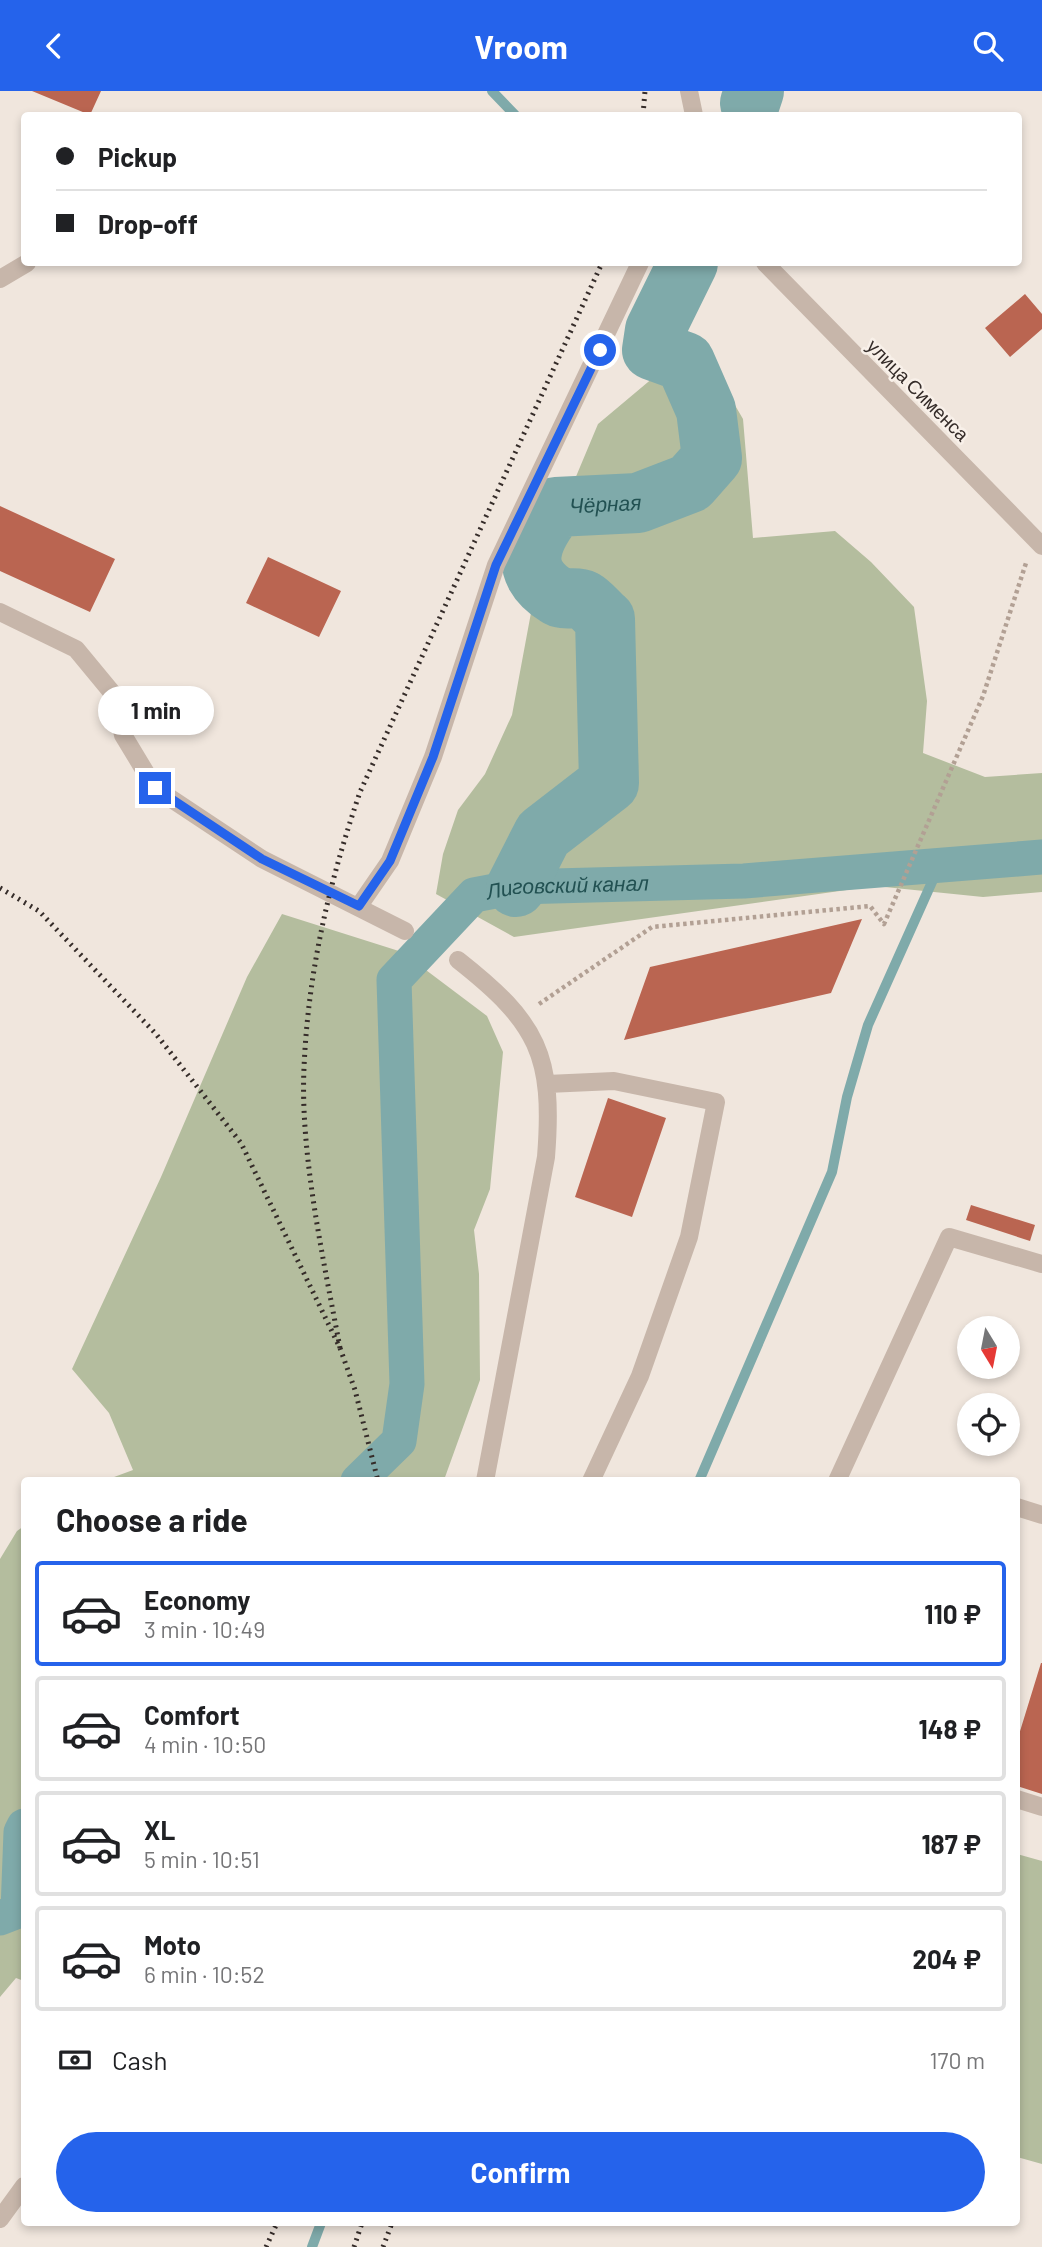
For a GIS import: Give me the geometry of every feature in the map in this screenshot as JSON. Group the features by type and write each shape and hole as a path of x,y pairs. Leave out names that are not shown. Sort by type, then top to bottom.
{"street":[{"path":"689,91 693,112"},
{"path":"0,278 22,266"},
{"path":"359,906 390,861 433,757 496,565 639,266"},
{"name":"улица Сименса","path":"768,266 1042,546"},
{"path":"0,612 76,649 114,695 122,735 155,788 262,859 405,931"},
{"path":"458,960 488,983 520,1016 539,1051 550,1107 546,1157 486,1477"},
{"path":"547,1084 614,1081 716,1102 689,1237 640,1376 593,1477"},
{"path":"839,1477 949,1237 1042,1264"},
{"path":"1020,1508 1042,1515"},
{"path":"1020,1800 1042,1807"},
{"path":"0,2219 21,2190"}],"path":[{"path":"520,1016 652,927 870,906 884,924 983,696 1027,562"}],"green space":[{"path":"685,351 707,357 743,419 753,538 835,531 871,562 914,607 927,701 923,753 985,777 1042,773 1042,892 983,897 875,886 514,937 436,894 443,854 458,810 485,774 512,715 533,602 524,551 562,510 598,424"},
{"path":"282,914 402,952 487,1016 503,1052 490,1189 474,1230 479,1274 480,1380 445,1477 114,1477 133,1470 109,1413 72,1369 161,1177 247,977"},
{"path":"21,1528 21,1980 16,1978 0,1997 0,1559"},
{"path":"1020,1855 1042,1861 1042,2164 1020,2158"}],"building":[{"path":"32,91 101,91 91,112 83,112"},
{"path":"1025,294 1042,314 1042,329 1010,357 985,328"},
{"path":"0,506 115,559 90,612 0,571"},
{"path":"268,557 341,591 319,637 246,603"},
{"path":"862,919 831,993 624,1040 650,967"},
{"path":"608,1098 666,1118 632,1217 575,1197"},
{"path":"971,1205 1035,1225 1030,1241 966,1220"},
{"path":"1042,1663 1042,1794 1020,1787 1020,1731"}],"waterway":[{"path":"492,91 512,112"},
{"name":"Чёрная","path":"750,103 754,91"},
{"name":"Чёрная","path":"516,887 543,834 609,783 605,619 584,600 560,597 544,586 532,565 532,553 540,530 556,507 638,503 690,483 712,458 706,410 685,362 652,350 655,330 687,266"},
{"name":"Лиговский канал","path":"362,1477 399,1441 407,1384 394,980 474,895 516,887 744,881 1042,857"},
{"path":"701,1477 832,1172 847,1097 868,1025 940,864"},
{"name":"Лиговский канал","path":"0,1918 18,1911 21,1832"},
{"path":"312,2247 320,2226"}],"railway":[{"path":"643,112 645,91"},
{"path":"340,1348 314,1208 304,1101 310,997 330,894 360,792 601,266"},
{"path":"0,888 39,911 156,1034 241,1143 340,1348 355,1390 377,1477"},
{"path":"266,2247 276,2226"},
{"path":"354,2247 361,2226"},
{"path":"383,2247 391,2226"}],"route":[{"path":"155,788 262,859 359,906 390,861 433,757 496,565 600,350"}]}
